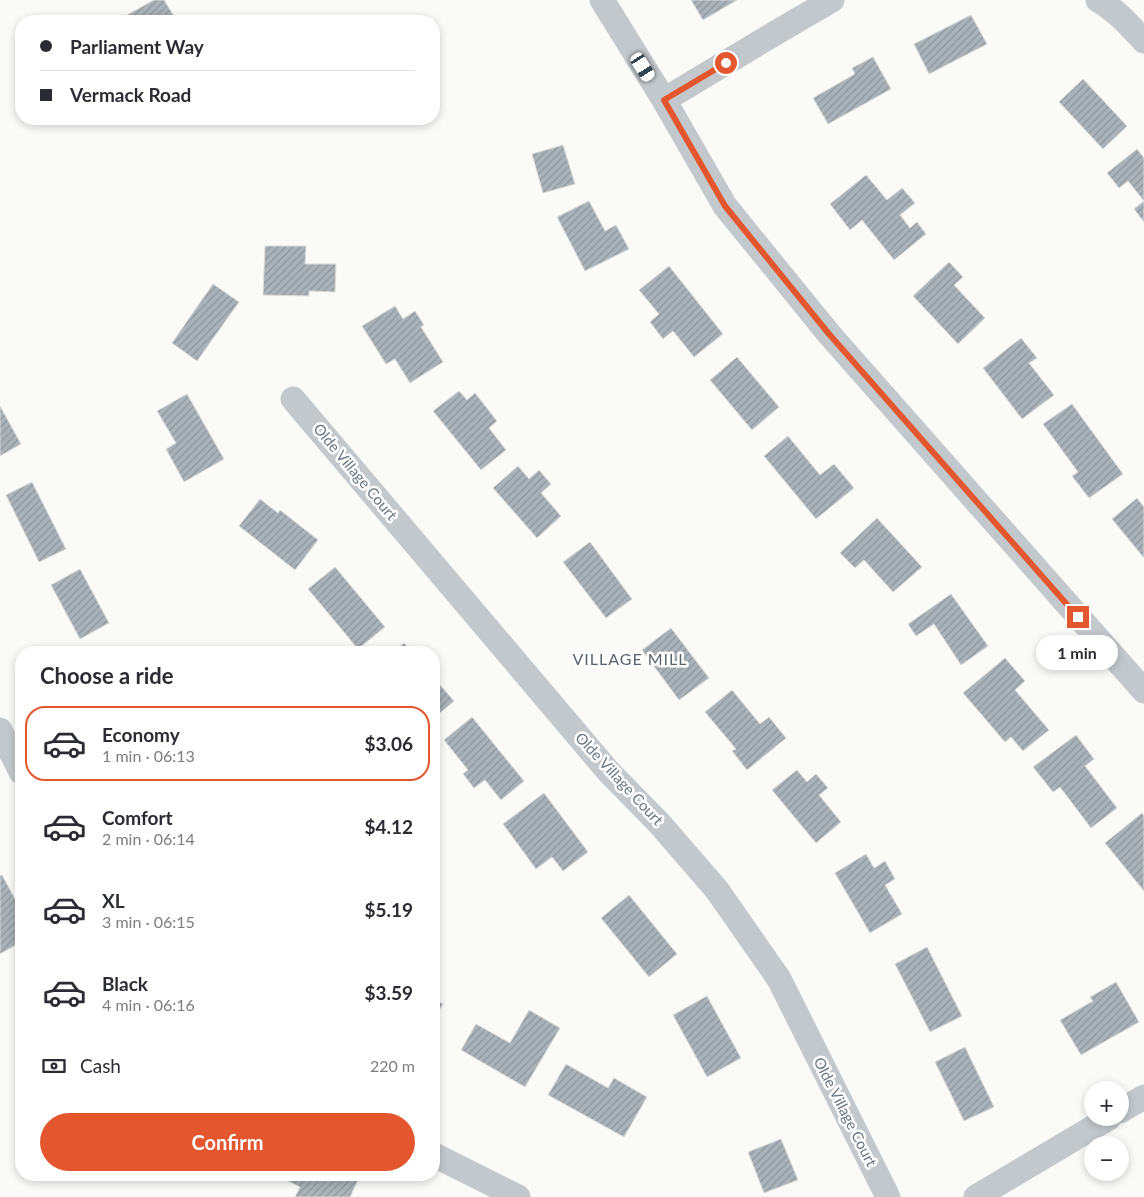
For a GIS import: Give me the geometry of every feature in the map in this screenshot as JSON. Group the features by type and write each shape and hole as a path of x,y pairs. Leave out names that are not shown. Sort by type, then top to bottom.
{"street":[{"path":"602,0 664,100 725,206 829,334 1144,691"},
{"path":"664,100 832,0"},
{"path":"1098,0 1107,5 1129,24 1144,41"},
{"name":"Olde Village Court","path":"293,399 608,771 659,823 717,890 779,979 888,1197"},
{"path":"0,730 15,760"},
{"path":"1129,1106 1144,1097"},
{"path":"976,1197 1096,1126"},
{"path":"440,1158 518,1197"}],"building":[{"path":"154,0 164,0 173,15 127,15"},
{"path":"691,0 737,0 703,20"},
{"path":"971,15 987,44 929,74 914,44"},
{"path":"873,57 891,89 828,124 813,98 855,74 852,68"},
{"path":"1083,79 1127,126 1103,149 1059,102"},
{"path":"563,145 575,184 543,193 532,154"},
{"path":"1137,149 1144,158 1144,201 1128,181 1119,188 1107,173"},
{"path":"866,175 887,200 902,188 915,203 900,215 910,228 917,222 926,234 894,260 862,220 850,230 830,204"},
{"path":"589,201 605,231 616,225 629,249 585,271 557,217"},
{"path":"1144,201 1144,222 1134,209"},
{"path":"265,246 306,246 305,264 336,264 335,292 309,291 309,296 263,295"},
{"path":"949,262 963,277 954,285 985,318 958,344 913,296"},
{"path":"669,266 723,334 694,357 673,331 663,339 650,322 659,314 639,290"},
{"path":"213,284 239,302 197,361 172,343"},
{"path":"395,306 403,319 415,311 424,325 421,327 443,362 410,383 395,359 386,364 362,326"},
{"path":"1021,338 1037,358 1029,363 1054,395 1022,419 983,368"},
{"path":"737,357 779,407 752,430 710,380"},
{"path":"459,391 467,400 475,393 497,421 489,428 506,450 481,470 433,411"},
{"path":"187,394 224,459 184,482 166,449 176,443 157,411"},
{"path":"1072,404 1123,474 1089,498 1072,476 1078,472 1043,424"},
{"path":"0,406 21,444 0,456"},
{"path":"788,436 820,475 834,464 854,488 816,519 764,456"},
{"path":"518,466 529,479 539,470 551,484 541,493 561,516 537,538 493,488"},
{"path":"32,482 66,549 39,562 6,495"},
{"path":"1137,498 1144,507 1144,558 1112,519"},
{"path":"260,499 278,513 280,510 318,540 295,570 239,526"},
{"path":"877,518 922,567 893,592 864,560 855,568 840,553"},
{"path":"590,542 632,599 606,618 563,562"},
{"path":"335,567 385,627 362,646 356,646 308,589"},
{"path":"80,569 109,623 80,639 51,585"},
{"path":"951,594 988,646 961,665 934,624 916,636 908,624"},
{"path":"671,628 709,678 679,700 642,650"},
{"path":"1005,658 1025,681 1015,690 1049,730 1023,751 1011,737 1005,742 963,693"},
{"path":"440,685 454,701 440,713"},
{"path":"732,690 760,724 769,717 786,738 747,770 732,751 736,749 705,712"},
{"path":"472,717 524,781 501,800 485,780 474,788 463,774 468,770 444,740"},
{"path":"1076,735 1094,759 1085,766 1117,808 1091,828 1060,787 1053,792 1033,767"},
{"path":"797,770 807,782 816,774 828,788 819,795 841,822 816,843 772,790"},
{"path":"544,793 588,852 563,871 552,857 536,869 503,824"},
{"path":"1142,813 1144,816 1144,891 1105,843"},
{"path":"866,854 874,868 885,861 895,879 885,885 902,914 870,933 835,873"},
{"path":"2,875 15,899 15,945 0,954 0,876"},
{"path":"629,895 677,954 649,977 601,918"},
{"path":"927,947 962,1016 930,1032 895,964"},
{"path":"1116,982 1139,1022 1081,1055 1060,1020 1093,1001 1090,997"},
{"path":"707,996 741,1058 707,1077 673,1015"},
{"path":"529,1010 560,1028 525,1087 461,1050 476,1024 510,1043"},
{"path":"965,1047 994,1107 964,1121 935,1062"},
{"path":"566,1064 608,1088 614,1078 647,1097 624,1137 548,1095"},
{"path":"781,1139 798,1180 764,1193 748,1152"},
{"path":"288,1181 358,1181 350,1197 295,1197 300,1187"}],"district":[{"name":"VILLAGE MILL","path":"630,659"}],"route":[{"path":"726,63 664,100 725,206 829,334 1078,617"}]}
